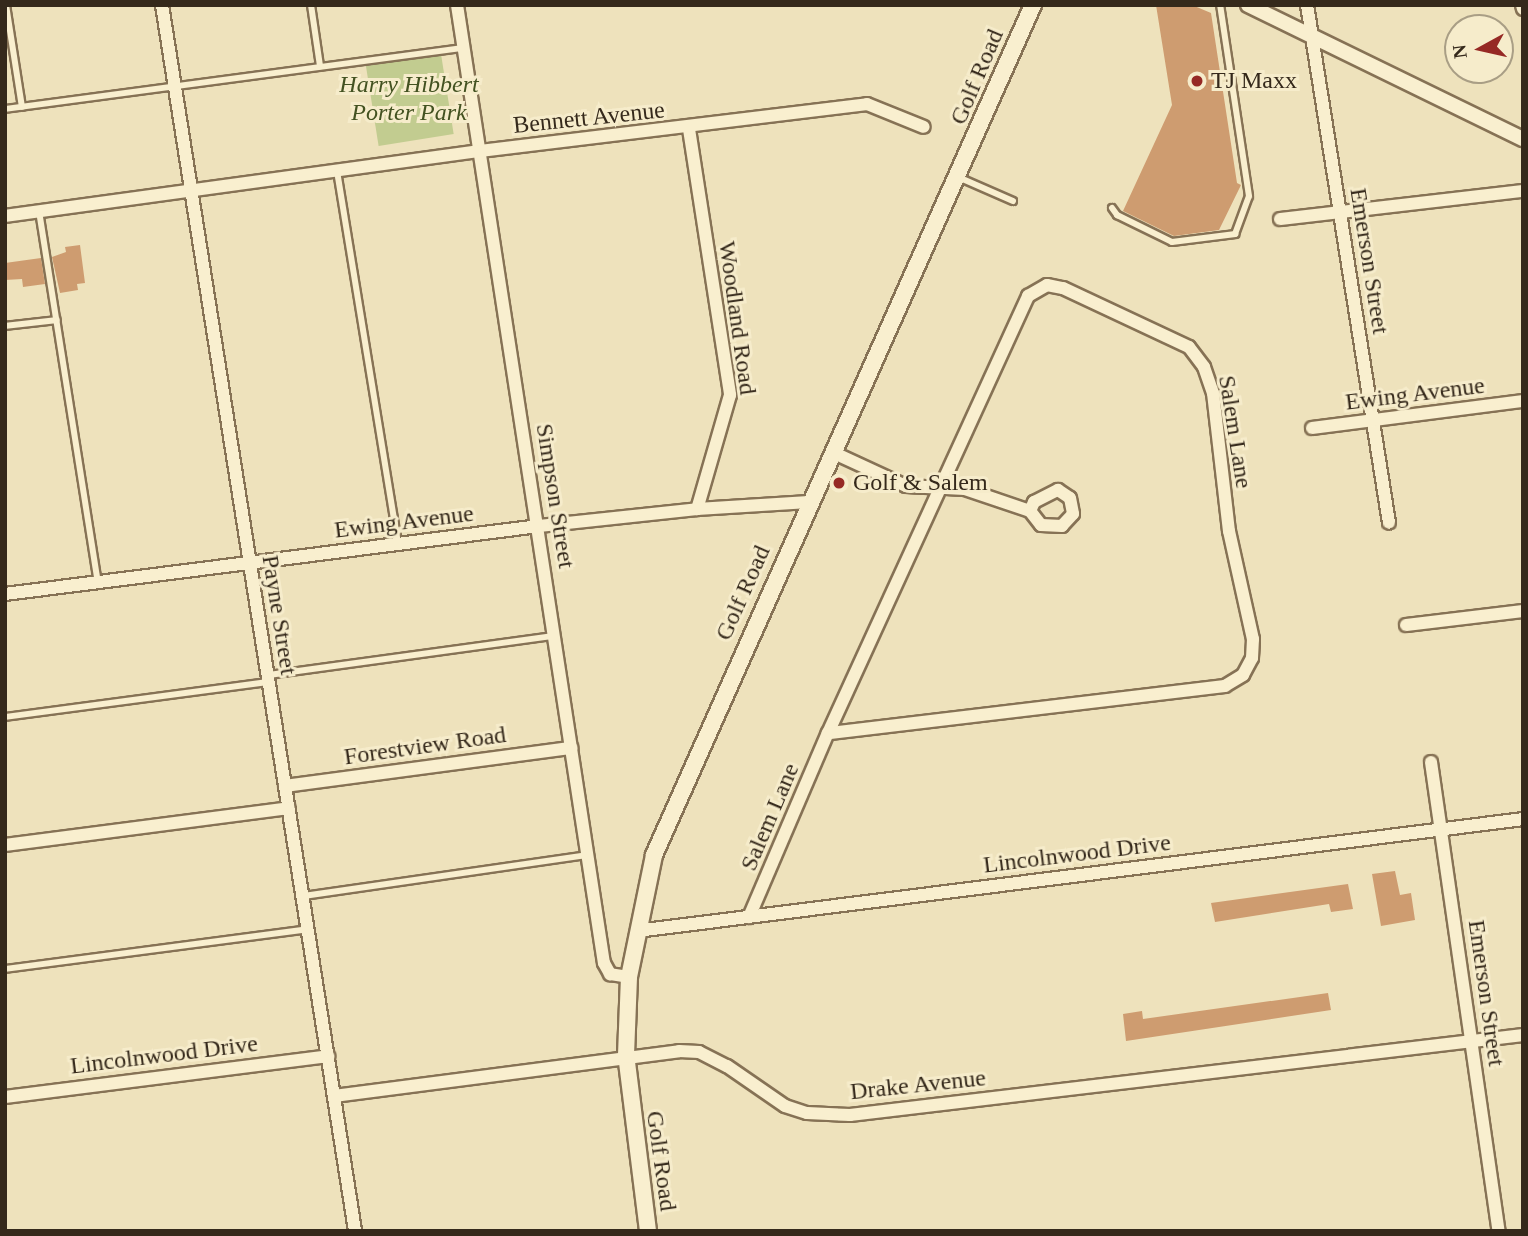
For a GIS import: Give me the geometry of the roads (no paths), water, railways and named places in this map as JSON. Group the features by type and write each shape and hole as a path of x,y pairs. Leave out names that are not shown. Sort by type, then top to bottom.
{"main road":[{"name":"Golf Road","path":"648,1231 626,1055 629,977 636,931 665,823 958,177 1033,5"}],"street":[{"name":"Payne Street","path":"162,5 355,1231"},
{"name":"Simpson Street","path":"457,5 604,963 610,974 629,977"},
{"path":"1248,5 1523,139"},
{"name":"Emerson Street","path":"1307,5 1389,523"},
{"name":"Bennett Avenue","path":"5,216 480,151 689,129 867,104 924,127"},
{"name":"Woodland Road","path":"689,129 730,395 697,509"},
{"path":"1280,219 1523,191"},
{"name":"Salem Lane","path":"749,917 828,733 940,487 1023,306 1035,290 1047,285 1063,288 1181,341 1197,356 1213,393 1229,531 1253,639 1248,667 1225,686 828,733"},
{"name":"Ewing Avenue","path":"1312,428 1523,401"},
{"path":"832,452 906,486 976,492 1030,512"},
{"name":"Ewing Avenue","path":"5,594 539,526 697,509 809,502"},
{"path":"1406,625 1523,611"},
{"name":"Forestview Road","path":"285,786 571,748"},
{"name":"Emerson Street","path":"1431,762 1499,1231"},
{"path":"5,845 289,808"},
{"name":"Lincolnwood Drive","path":"636,931 1523,818"},
{"name":"Drake Avenue","path":"334,1096 626,1055 699,1052 727,1066 785,1106 807,1113 839,1115 1523,1035"},
{"name":"Lincolnwood Drive","path":"5,1097 328,1056"}],"lane":[{"path":"6,5 22,107"},
{"path":"311,5 320,66"},
{"path":"1112,208 1117,215 1172,242 1234,234 1249,196 1220,5"},
{"path":"5,109 464,48"},
{"path":"337,171 398,544"},
{"path":"958,177 1013,201"},
{"path":"40,211 98,582"},
{"path":"5,326 57,320"},
{"path":"5,717 555,636"},
{"path":"303,896 587,855"},
{"path":"5,969 308,929"}],"place":[{"name":"TJ Maxx","path":"1197,81"},
{"name":"Golf & Salem","path":"839,483"}],"park label":[{"name":"Harry Hibbert Porter Park","path":"409,99"}]}
